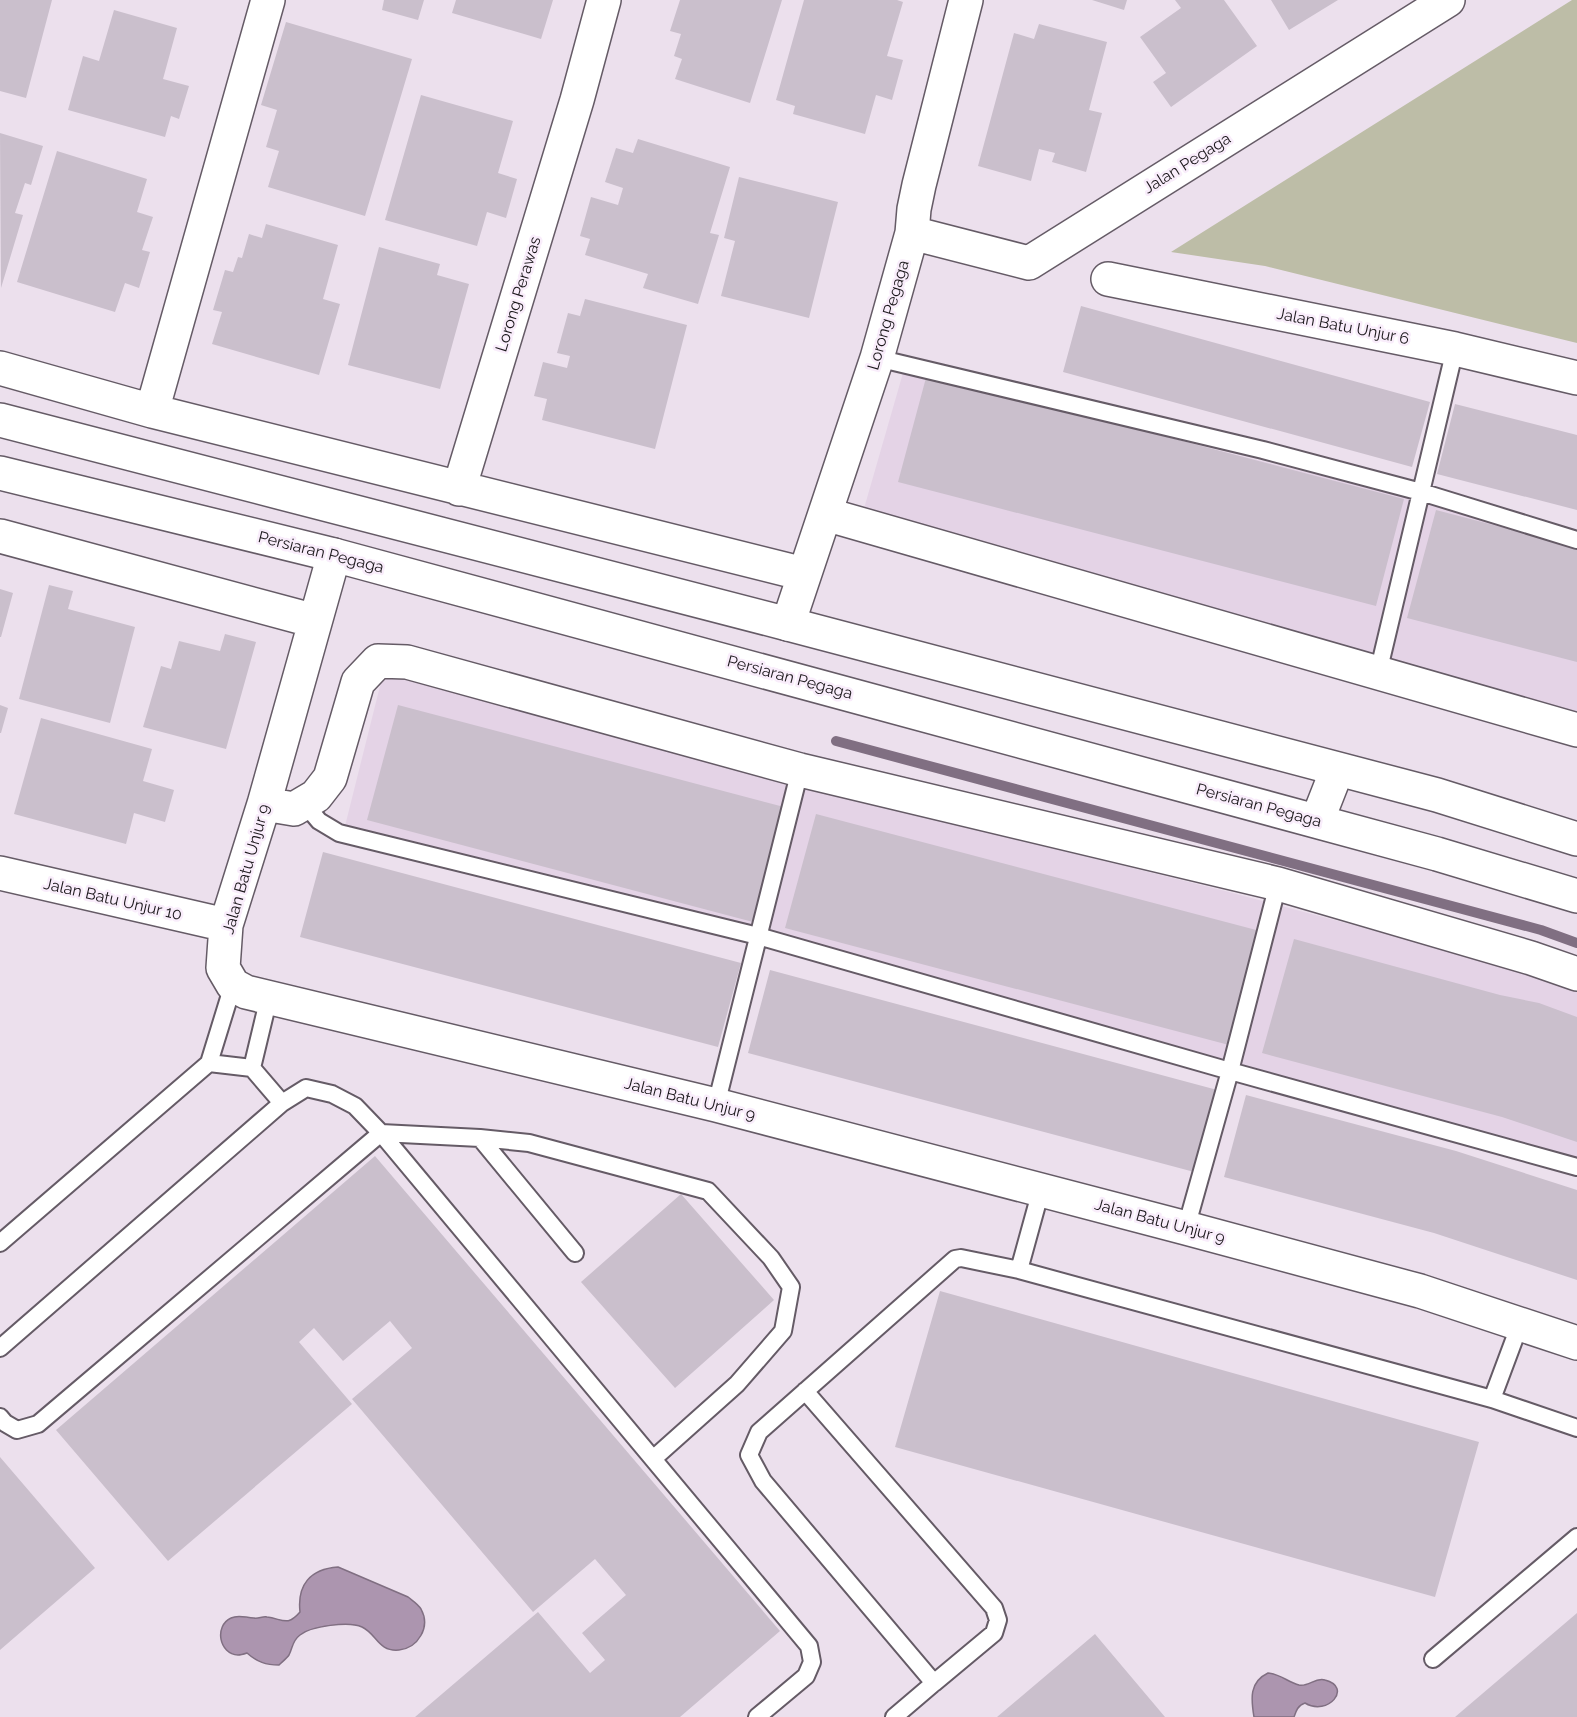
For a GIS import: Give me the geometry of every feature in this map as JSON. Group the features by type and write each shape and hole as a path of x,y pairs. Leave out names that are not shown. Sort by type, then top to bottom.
{"street":[{"path":"152,411 268,0"},
{"name":"Lorong Perawas","path":"459,489 580,88 604,0"},
{"name":"Lorong Pegaga","path":"771,672 877,358 912,233 919,185 966,0"},
{"name":"Jalan Pegaga","path":"912,233 1029,263 1449,0"},
{"name":"Jalan Batu Unjur 6","path":"1108,279 1455,349 1577,378"},
{"path":"0,368 152,411 804,574"},
{"path":"0,420 1437,795 1577,839"},
{"name":"Persiaran Pegaga","path":"0,473 334,555 771,672 1437,854 1577,896"},
{"path":"825,514 1577,730"},
{"path":"0,536 315,621"},
{"name":"Jalan Batu Unjur 9","path":"334,555 264,804 226,925 223,968 233,985 246,992 716,1106 1186,1228 1420,1291 1577,1343"},
{"path":"264,804 294,809 315,796 330,778 358,682 378,662 407,662 800,770 1278,884 1531,958 1577,974"},
{"path":"1317,821 1336,770"},
{"name":"Jalan Batu Unjur 10","path":"0,873 226,925"}],"lane":[{"path":"1378,673 1455,349"},
{"path":"877,358 1263,450 1421,492 1577,540"},
{"path":"716,1106 800,770"},
{"path":"304,803 319,821 339,833 758,936 1230,1071 1577,1167"},
{"path":"1186,1228 1230,1071 1278,884"},
{"path":"0,1243 209,1063 233,985"},
{"path":"252,1068 269,997"},
{"path":"209,1063 252,1068 282,1103"},
{"path":"0,1348 282,1103 306,1088 332,1094 355,1106 381,1133 808,1646 812,1662 806,1676 757,1717"},
{"path":"0,1417 17,1430 38,1424 381,1133 480,1138 529,1143 708,1191 771,1258 791,1287 783,1331 737,1384 653,1459"},
{"path":"480,1138 574,1253"},
{"path":"1019,1270 1041,1190"},
{"path":"934,1683 763,1481 750,1455 759,1432 949,1263 960,1258 1019,1270 1492,1399 1577,1428"},
{"path":"1492,1399 1520,1324"},
{"path":"805,1391 994,1608 998,1620 994,1633 894,1717"},
{"path":"1433,1659 1577,1537"}],"shaded area":[{"path":"903,373 1412,498 1577,549 1577,715 863,512"},
{"path":"383,674 861,801 1225,891 1527,971 1577,988 1577,1159 890,965 345,826"},
{"path":"338,1567 408,1597 417,1604 424,1616 424,1623 421,1636 417,1641 406,1648 392,1650 382,1645 362,1627 348,1624 321,1627 305,1632 297,1637 289,1655 279,1665 254,1659 247,1653 238,1655 226,1650 221,1633 222,1627 231,1618 237,1616 265,1617 288,1621 300,1612 301,1594 307,1580 320,1571"},
{"path":"1268,1673 1299,1685 1325,1680 1333,1684 1337,1689 1337,1694 1329,1704 1314,1706 1303,1704 1298,1708 1294,1717 1254,1717 1252,1698 1254,1686"}],"green space":[{"path":"1572,0 1577,0 1577,343 1265,266 1171,252"}],"building":[{"path":"0,0 52,0 26,98 0,91"},
{"path":"384,0 424,0 418,20 382,10"},
{"path":"456,0 553,0 541,39 452,13"},
{"path":"680,0 782,0 750,103 675,79 682,59 674,56 681,34 670,31"},
{"path":"804,0 897,0 903,2 887,56 903,60 892,100 876,95 865,134 793,114 795,106 776,100"},
{"path":"1092,0 1127,0 1124,10"},
{"path":"1175,0 1224,0 1257,46 1171,107 1153,82 1166,73 1140,37 1181,8"},
{"path":"1271,0 1338,0 1289,30"},
{"path":"114,10 177,28 163,79 189,86 179,119 171,116 165,137 68,110 83,56 99,61"},
{"path":"286,22 412,59 365,216 268,187 279,151 266,147 277,110 261,105"},
{"path":"1039,24 1107,42 1089,110 1102,113 1086,172 1052,162 1055,153 1039,149 1031,181 978,166 1014,33 1034,39"},
{"path":"421,95 513,121 498,173 517,179 506,218 487,212 477,246 385,220"},
{"path":"0,133 43,146 31,185 25,183 15,213 23,215 1,288"},
{"path":"638,139 730,167 710,233 719,235 698,304 643,288 648,274 585,255 590,239 580,236 591,197 618,205 623,188 605,182 616,148 633,153"},
{"path":"57,151 147,179 137,212 153,217 142,250 150,252 139,288 125,283 115,312 17,282"},
{"path":"739,177 838,202 809,318 721,296 735,241 724,238"},
{"path":"266,224 338,245 323,299 340,304 319,375 212,344 222,312 213,310 225,270 233,272 238,257 242,258 249,234 262,238"},
{"path":"379,247 440,264 437,275 469,284 440,389 348,365"},
{"path":"585,299 687,325 655,449 542,420 547,399 534,396 543,362 567,368 570,356 557,353 568,313 580,316"},
{"path":"1081,306 1430,402 1412,467 1063,372"},
{"path":"927,374 1404,499 1376,606 898,482"},
{"path":"1455,404 1577,435 1577,510 1437,474"},
{"path":"1436,510 1577,547 1577,662 1407,618"},
{"path":"49,585 73,591 68,609 135,627 110,723 19,699"},
{"path":"0,589 13,593 1,637 0,637"},
{"path":"225,634 256,642 226,749 143,727 161,666 171,669 179,641 220,651"},
{"path":"0,705 8,708 1,733 0,733"},
{"path":"398,705 784,807 753,922 367,820"},
{"path":"41,718 152,749 143,781 174,790 165,822 134,813 126,844 14,814"},
{"path":"816,814 1260,931 1229,1045 785,928"},
{"path":"323,852 741,963 718,1047 300,937"},
{"path":"1294,939 1500,995 1539,1003 1577,1017 1577,1142 1502,1117 1262,1053"},
{"path":"770,970 1221,1091 1198,1173 748,1053"},
{"path":"1246,1095 1456,1151 1577,1190 1577,1280 1434,1233 1224,1177"},
{"path":"375,1156 780,1631 680,1717 415,1717 538,1612 590,1673 605,1660 582,1633 626,1595 595,1559 533,1612 352,1399 412,1348 390,1321 343,1361 314,1328 299,1342 352,1404 168,1561 56,1430"},
{"path":"681,1194 774,1300 675,1388 581,1282"},
{"path":"940,1291 1479,1442 1435,1597 895,1447"},
{"path":"0,1457 95,1568 0,1650"},
{"path":"1577,1613 1577,1717 1455,1717"},
{"path":"1095,1634 1165,1717 997,1717"}],"waterway":[{"path":"836,741 1541,930 1577,943"}]}
